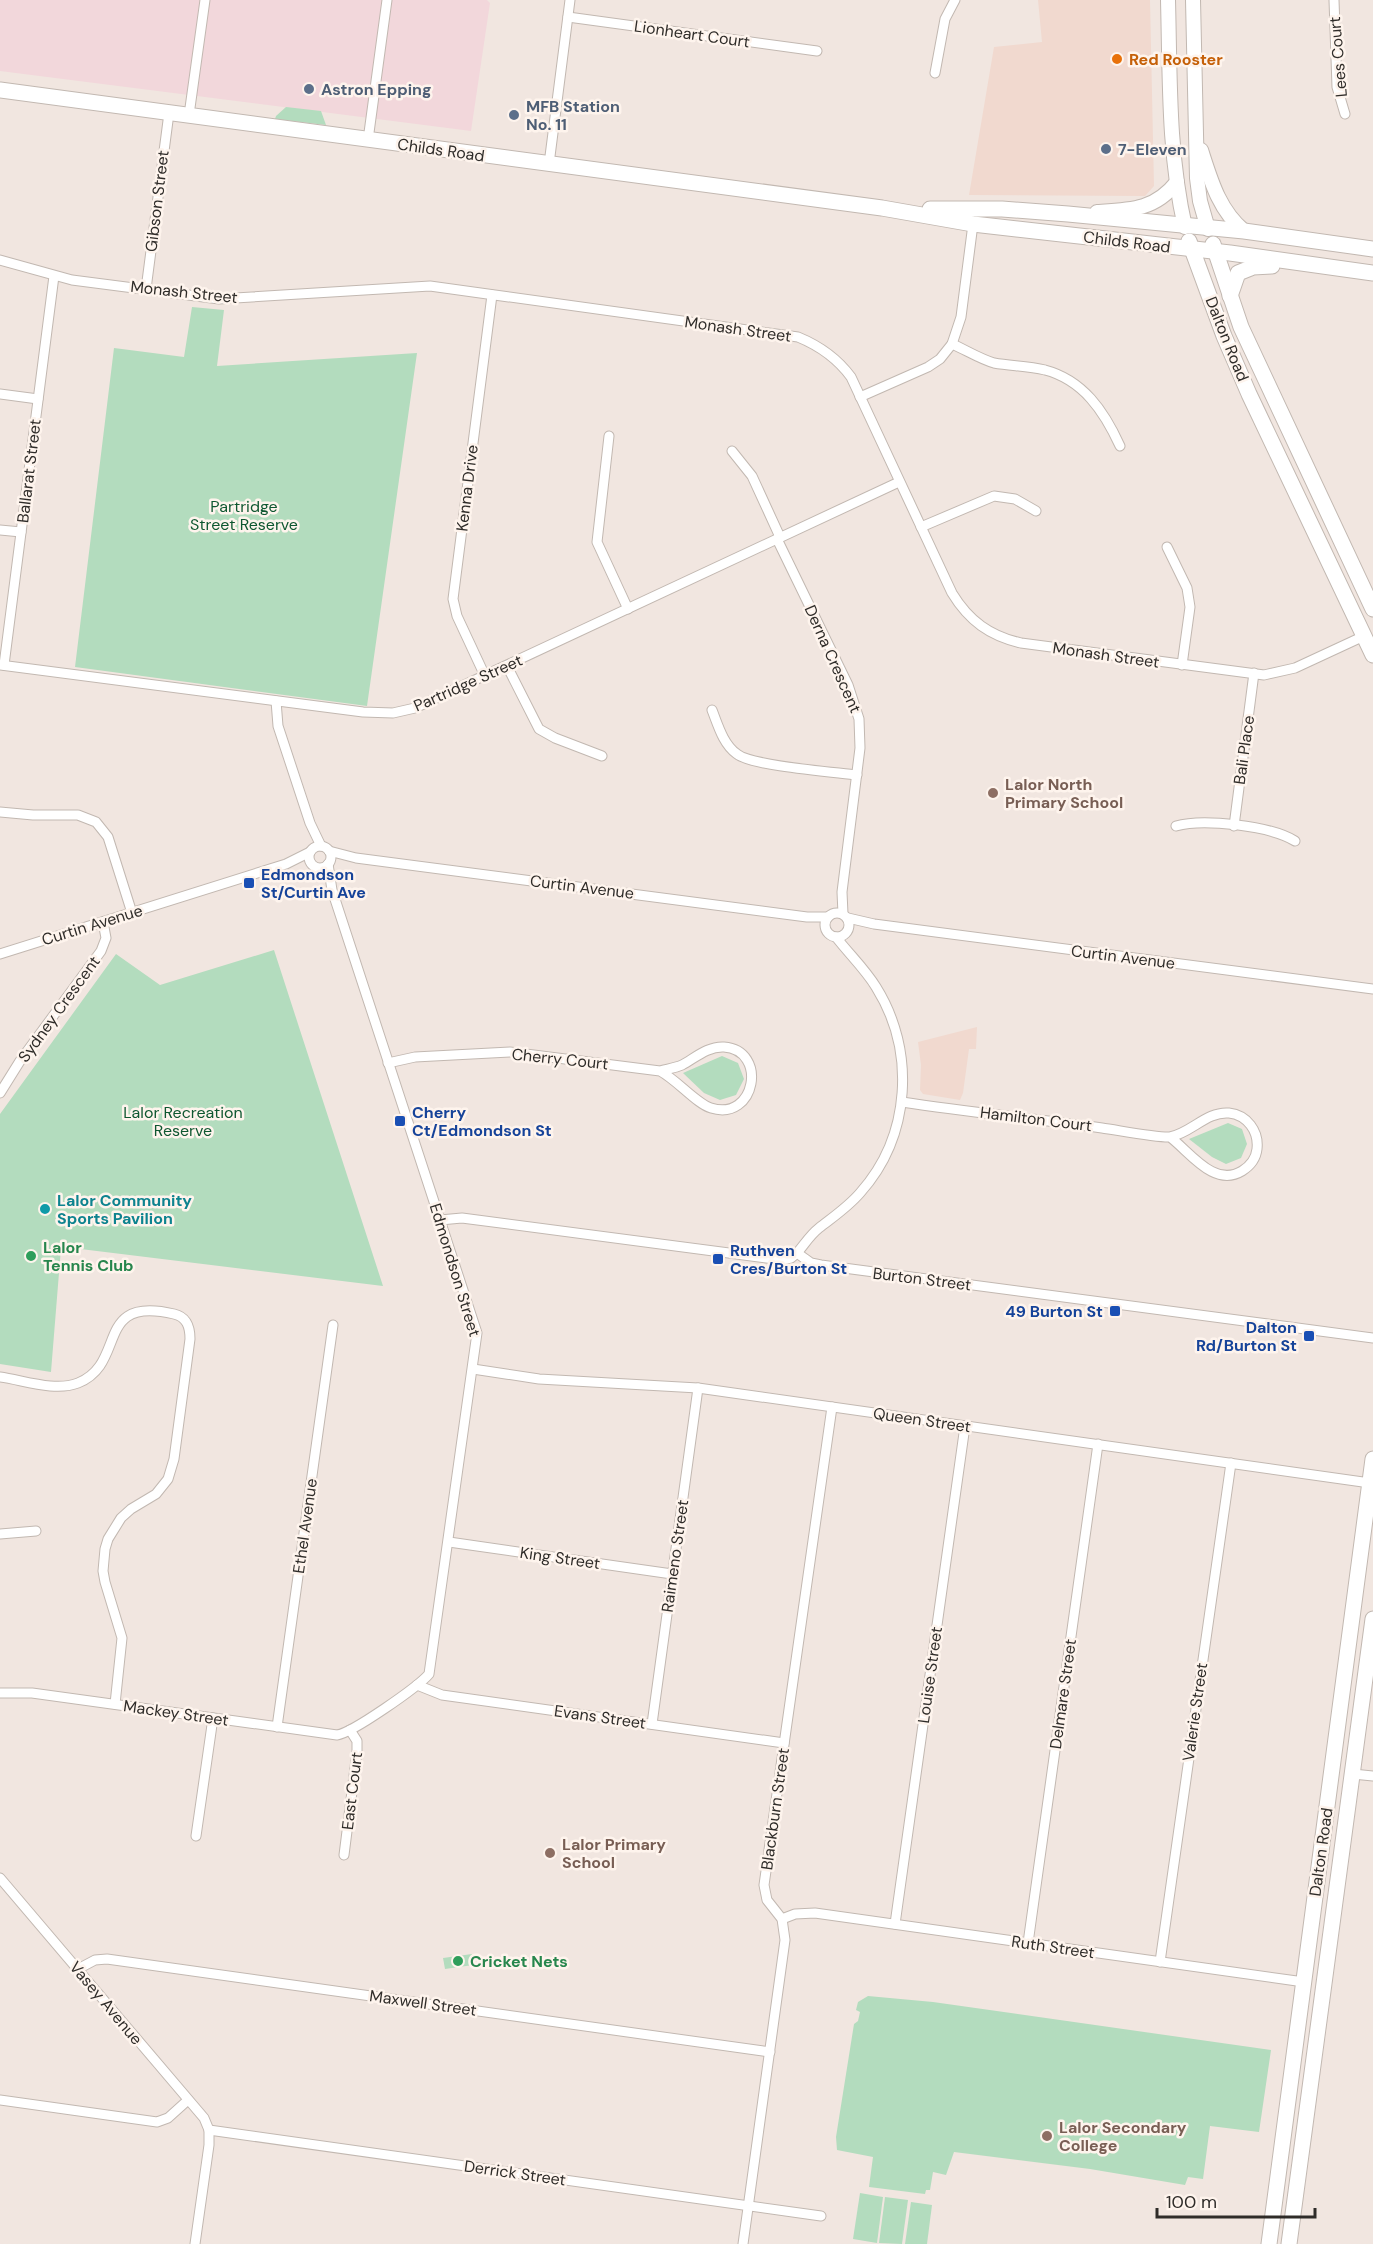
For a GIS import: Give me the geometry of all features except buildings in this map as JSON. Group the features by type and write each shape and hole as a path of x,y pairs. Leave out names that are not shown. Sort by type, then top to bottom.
{"main road":[{"name":"Dalton Road","path":"1168,0 1170,79 1177,182 1185,226 1192,249 1224,336 1249,394 1368,634 1373,655"},
{"name":"Dalton Road","path":"1193,0 1197,178 1208,229 1241,327 1373,609"},
{"name":"Childs Road","path":"0,90 882,208 974,217 1011,228 1373,273"},
{"path":"1196,134 1211,183 1224,211 1231,221 1244,231"},
{"path":"1068,214 1139,208 1160,200 1177,182"},
{"name":"Childs Road","path":"974,217 1002,209 1068,214 1244,231 1373,249"},
{"path":"1002,209 1003,219 1011,228"},
{"path":"1230,296 1233,281 1243,270 1253,267 1302,264"},
{"name":"Dalton Road","path":"1269,2244 1373,1459"},
{"name":"Dalton Road","path":"1289,2244 1373,1619"},
{"name":"Ruth Street","path":"1304,1982 1324,1985"}],"street":[{"path":"189,115 205,0"},
{"path":"368,140 387,0"},
{"path":"549,164 570,0"},
{"path":"935,73 945,19 955,0"},
{"name":"Lees Court","path":"1334,0 1337,87 1345,114"},
{"name":"Lionheart Court","path":"568,17 817,51"},
{"name":"Gibson Street","path":"146,289 169,113"},
{"path":"860,397 928,367 940,358 952,344 961,317 974,217"},
{"name":"Monash Street","path":"0,260 54,276 226,300 422,286 798,337 812,343 835,359 850,377 958,603 981,627 995,635 1021,643 1254,674 1273,674 1295,668 1368,634"},
{"name":"Ballarat Street","path":"2,665 54,276"},
{"name":"Kenna Drive","path":"485,676 457,616 453,599 492,295"},
{"path":"952,344 987,361 1044,370 1074,382 1099,408 1119,446"},
{"path":"0,394 38,399"},
{"path":"609,436 597,542 628,609"},
{"name":"Derna Crescent","path":"732,451 752,476 855,704 861,733 842,892 842,920 825,929"},
{"name":"Partridge Street","path":"2,665 363,712 393,713 415,708 507,666 899,482"},
{"path":"921,527 994,496 1015,499 1036,512"},
{"path":"0,530 21,532"},
{"path":"1167,547 1190,597 1182,665"},
{"path":"507,666 539,729 555,738 602,756"},
{"name":"Bali Place","path":"1234,826 1254,674"},
{"name":"Edmondson Street","path":"276,701 278,726 477,1334 430,1670 417,1685 350,1730"},
{"path":"712,710 728,744 739,756 760,763 857,775"},
{"path":"0,812 33,815 78,814 96,822 108,837 132,913"},
{"path":"1176,826 1194,822 1234,826 1270,831 1295,841"},
{"name":"Curtin Avenue","path":"0,954 286,864 320,857 356,858 1373,989"},
{"name":"Curtin Avenue","path":"797,1252 819,1228 846,1208 872,1178 892,1141 902,1102 903,1071 896,1032 877,988 836,937 829,935 825,929 807,917"},
{"path":"836,937 842,920"},
{"path":"842,920 852,956"},
{"name":"Sydney Crescent","path":"0,1093 20,1061 101,951 106,938 103,922"},
{"name":"Cherry Court","path":"388,1063 415,1057 510,1052 660,1071 672,1077 704,1105 722,1110 740,1104 747,1098 752,1083 750,1065 744,1057 726,1047 707,1051 679,1066 660,1071"},
{"name":"Hamilton Court","path":"902,1102 1170,1137"},
{"path":"1229,1113 1249,1123 1256,1136 1257,1149 1252,1162 1241,1172 1234,1175 1219,1175 1204,1167 1170,1137 1211,1116 1229,1113"},
{"path":"440,1220 462,1218 782,1260 792,1258 797,1252"},
{"name":"Burton Street","path":"797,1252 816,1265 1373,1338"},
{"path":"0,1377 52,1385 78,1383 94,1373 100,1366 116,1328 128,1316 136,1312 174,1314 180,1316 189,1326 190,1339 174,1459 168,1479 156,1494 121,1518 108,1539 105,1549 103,1571 105,1582 122,1638 115,1704"},
{"name":"Ethel Avenue","path":"277,1727 333,1325"},
{"name":"Queen Street","path":"473,1369 539,1378 698,1388 1370,1483"},
{"name":"Raimeno Street","path":"652,1724 698,1388"},
{"name":"Blackburn Street","path":"782,1919 767,1900 764,1889 832,1407"},
{"name":"Louise Street","path":"895,1924 965,1426"},
{"name":"Delmare Street","path":"1028,1943 1098,1444"},
{"name":"Valerie Street","path":"1160,1962 1231,1463"},
{"path":"0,1534 36,1532"},
{"name":"King Street","path":"449,1542 672,1574"},
{"name":"Evans Street","path":"417,1685 442,1695 784,1743"},
{"name":"Mackey Street","path":"0,1693 32,1693 331,1735 340,1735 350,1730"},
{"path":"196,1836 213,1718"},
{"name":"East Court","path":"344,1855 357,1752 357,1741 350,1730"},
{"path":"1353,1774 1373,1776"},
{"name":"Vasey Avenue","path":"0,1878 204,2118 209,2130"},
{"name":"Ruth Street","path":"782,1919 795,1914 814,1913 1304,1982"},
{"path":"743,2244 785,1940 782,1919"},
{"name":"Maxwell Street","path":"78,1969 95,1960 107,1959 770,2052"},
{"path":"0,2100 157,2122 168,2118 189,2100"},
{"path":"195,2244 209,2145 209,2130"},
{"name":"Derrick Street","path":"209,2130 821,2216"}],"shaded area":[{"path":"0,0 487,0 490,3 471,131 0,71"},
{"path":"1038,0 1150,0 1154,186 1145,196 969,195 994,47 1042,42"},
{"path":"977,1027 976,1049 969,1049 960,1100 923,1094 920,1090 921,1065 918,1042"}],"green space":[{"path":"286,107 321,111 326,125 275,119"},
{"name":"Partridge Street Reserve","path":"192,307 224,310 217,366 417,353 367,706 75,667 114,348 184,357"},
{"name":"Lalor Recreation Reserve","path":"274,950 383,1286 56,1246 56,1248 61,1248 51,1372 0,1364 0,1114 116,954 160,985"},
{"path":"722,1056 738,1063 744,1079 736,1095 720,1100 704,1093 683,1073"},
{"path":"1228,1123 1242,1129 1247,1144 1241,1158 1226,1164 1212,1157 1189,1139"},
{"name":"Cricket Nets","path":"472,1954 473,1965 445,1969 443,1958"},
{"name":"Lalor Secondary College","path":"868,1996 933,2002 1271,2050 1259,2132 1210,2126 1203,2179 1188,2177 1185,2185 1090,2169 954,2152 946,2175 933,2172 930,2190 926,2190 925,2194 869,2187 873,2157 837,2150 836,2137 854,2024 858,2021 860,2012 856,2010 858,2002"},
{"path":"860,2193 883,2197 877,2243 853,2239"},
{"path":"885,2197 908,2200 902,2244 879,2243"},
{"path":"911,2202 932,2205 927,2244 905,2244"}],"place":[{"name":"Red Rooster","path":"1117,59"},
{"name":"Astron Epping","path":"309,89"},
{"name":"MFB Station No. 11","path":"514,115"},
{"name":"7-Eleven","path":"1106,149"},
{"name":"Lalor North Primary School","path":"993,793"},
{"name":"Edmondson St/Curtin Ave","path":"249,883"},
{"name":"Cherry Ct/Edmondson St","path":"400,1121"},
{"name":"Lalor Community Sports Pavilion","path":"45,1209"},
{"name":"Lalor Tennis Club","path":"31,1256"},
{"name":"Ruthven Cres/Burton St","path":"718,1259"},
{"name":"49 Burton St","path":"1115,1311"},
{"name":"Dalton Rd/Burton St","path":"1309,1336"},
{"name":"Lalor Primary School","path":"550,1853"},
{"name":"Cricket Nets","path":"458,1961"},
{"name":"Lalor Secondary College","path":"1047,2136"}]}
